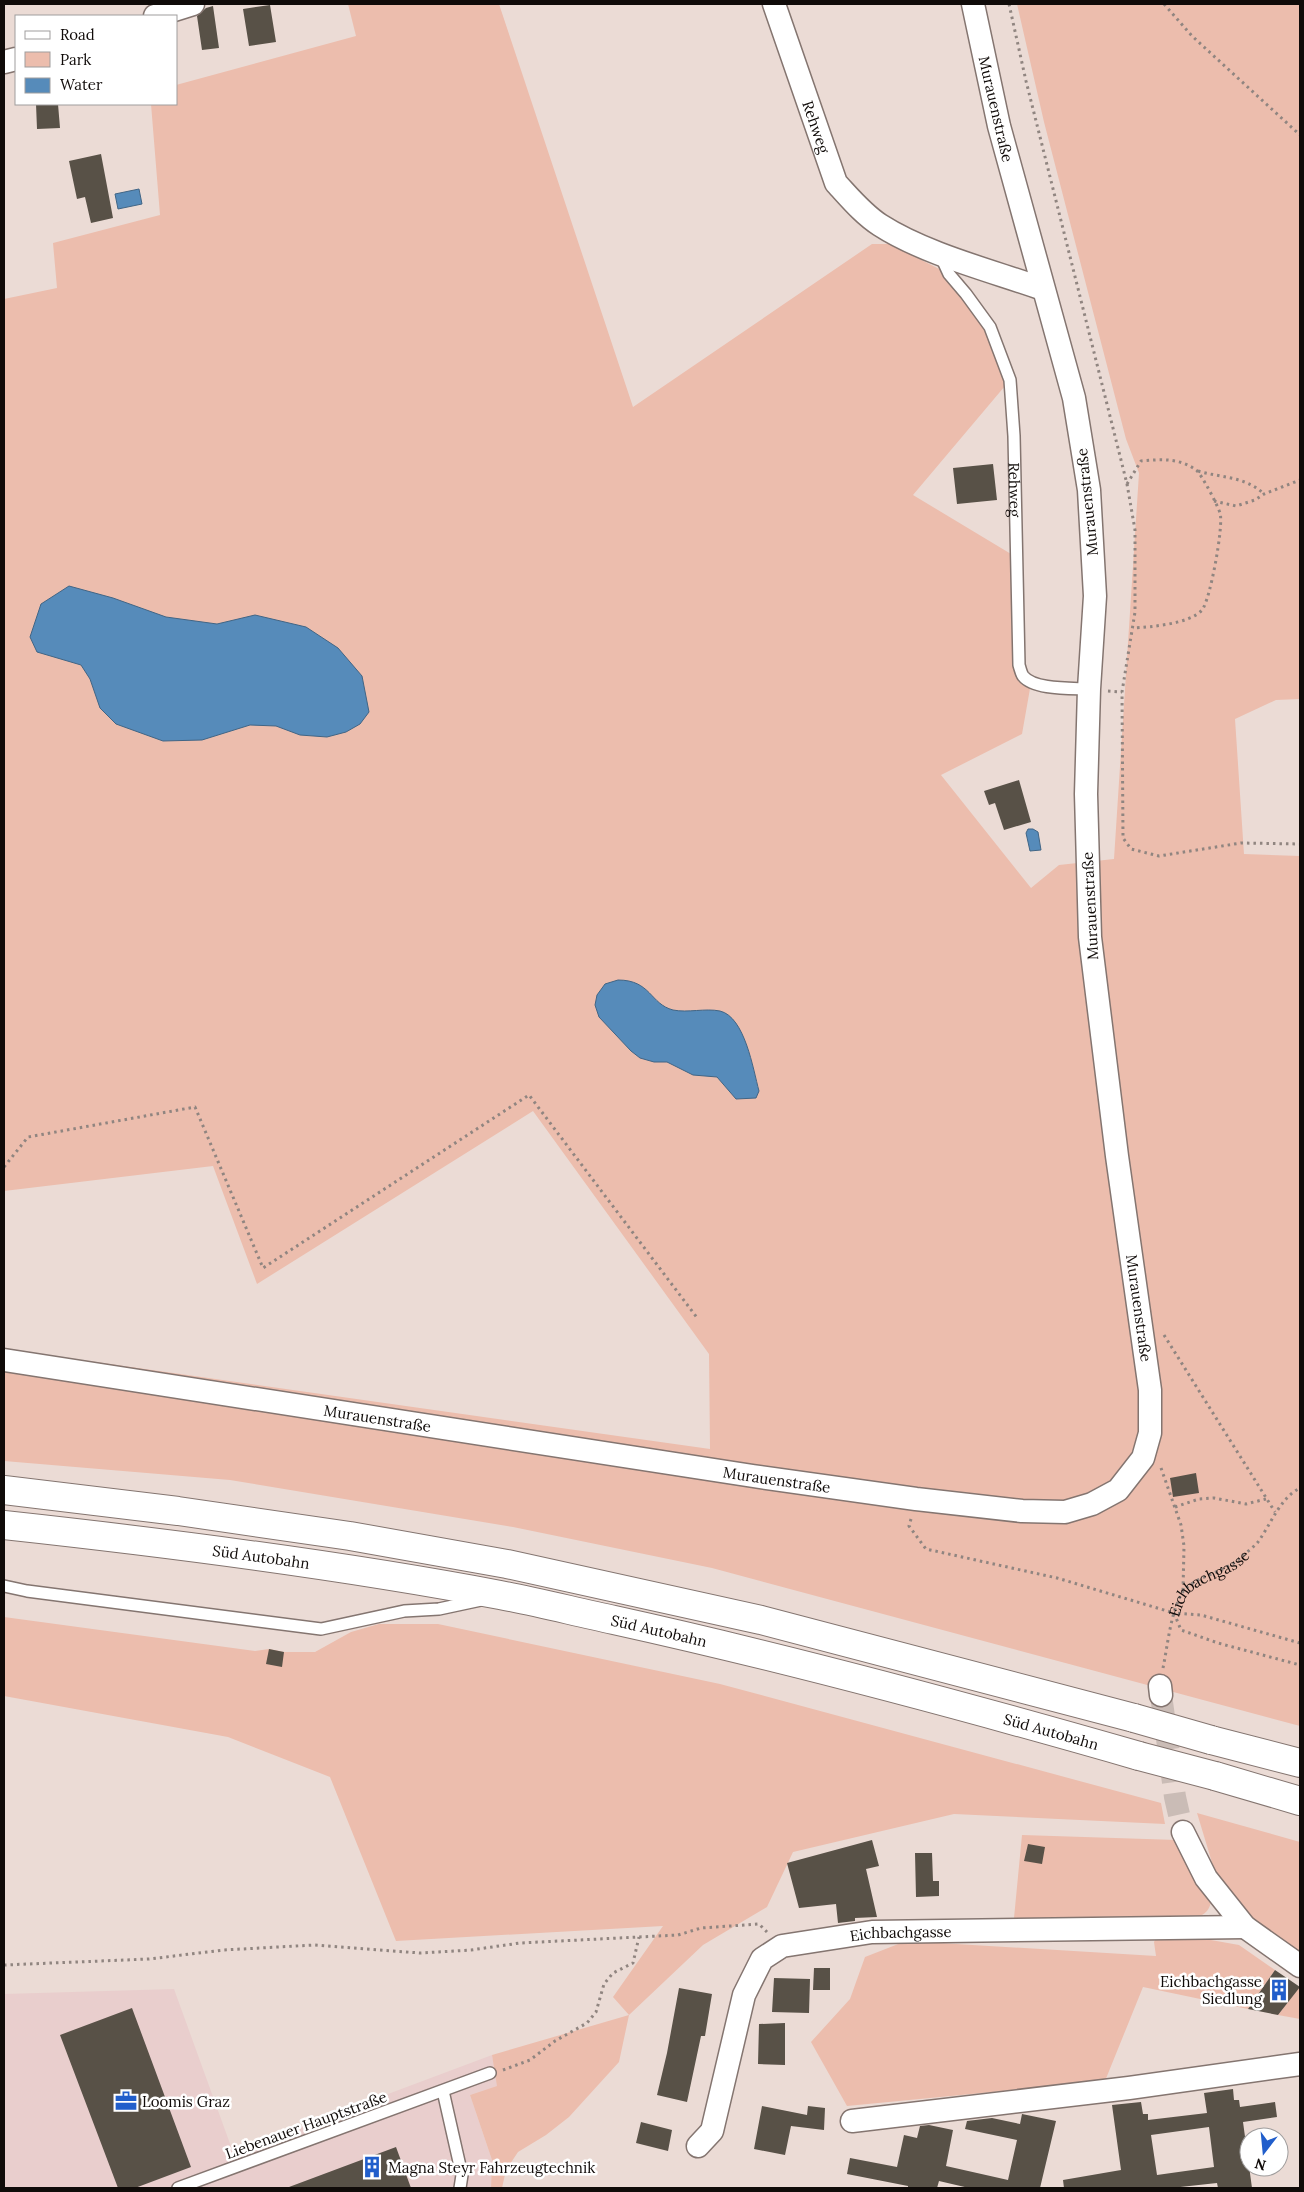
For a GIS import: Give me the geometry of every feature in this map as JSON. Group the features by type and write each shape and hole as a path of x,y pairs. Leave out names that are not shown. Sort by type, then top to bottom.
{"highway":[{"name":"Süd Autobahn","path":"5,1490 187,1512 350,1536 508,1564 761,1620 1300,1763"},
{"name":"Süd Autobahn","path":"4,1525 169,1543 501,1595 690,1637 930,1696 1300,1801"}],"street":[{"path":"158,15 193,4"},
{"name":"Rehweg","path":"774,4 836,183 855,204 880,225 920,245 1043,289"},
{"name":"Murauenstraße","path":"4,1360 753,1476 916,1499 1022,1511 1065,1512 1092,1504 1118,1490 1143,1458 1150,1433 1150,1390 1117,1156 1090,937 1086,794 1099,690 1096,596 1089,490 1074,398 999,126 973,4"},
{"path":"1183,1832 1206,1878 1245,1927 1300,1966"},
{"name":"Eichbachgasse","path":"698,2146 712,2131 744,1995 762,1958 782,1946 872,1932 1245,1927"},
{"path":"852,2121 1129,2088 1300,2064"}],"lane":[{"name":"Rehweg","path":"944,254 943,261 949,274 990,327 1010,380 1014,436 1019,665 1023,676 1032,683 1041,686 1099,690"},
{"path":"4,1586 27,1592 321,1629 404,1610 439,1609 501,1595"},
{"name":"Liebenauer Hauptstraße","path":"178,2188 490,2073"},
{"path":"443,2091 462,2175 460,2188"}],"path":[{"path":"1010,4 1026,81 1126,484 1135,530 1136,612 1122,692 1123,838 1131,848 1159,856 1240,843 1300,844"},
{"path":"1164,4 1192,36 1300,135"},
{"path":"1126,484 1142,461 1170,458 1198,470 1244,481 1257,487 1264,494"},
{"path":"1133,628 1169,624 1192,617 1203,610 1214,574 1220,515 1198,470"},
{"path":"1213,500 1236,506 1255,500 1264,494 1300,480"},
{"path":"1099,690 1122,692"},
{"path":"1099,690 1110,701"},
{"path":"4,1167 28,1137 195,1107 263,1268 529,1095 698,1319"},
{"path":"1162,1332 1275,1512"},
{"path":"1143,1458 1160,1465 1181,1524 1184,1546 1183,1592"},
{"name":"Eichbachgasse","path":"1160,1691 1174,1613 1183,1592 1203,1578 1234,1563 1245,1554 1256,1544 1275,1512 1300,1488"},
{"path":"1175,1507 1200,1499 1214,1498 1246,1504 1266,1499"},
{"path":"916,1499 909,1526 926,1549 1057,1578 1174,1613 1201,1615 1300,1643"},
{"path":"1174,1613 1181,1630 1218,1644 1300,1666"},
{"path":"4,1966 149,1960 224,1950 314,1944 420,1953 470,1950 520,1943 678,1935 701,1928 759,1924 782,1946"},
{"path":"490,2073 530,2060 555,2041 587,2022 596,2012 604,1984 613,1973 633,1963 639,1937"}],"shaded area":[{"path":"174,1989 233,2152 492,2055 498,2086 470,2095 492,2160 491,2188 4,2188 4,1994"}],"green space":[{"path":"348,4 499,4 633,407 872,244 890,244 949,274 990,327 1010,380 913,495 1016,557 1019,665 1031,683 1022,734 941,775 1031,888 1059,865 1114,859 1139,473 1126,439 1044,122 1017,4 1300,4 1300,699 1276,700 1235,719 1244,854 1300,856 1300,1726 712,1568 513,1527 230,1480 4,1461 4,1349 710,1449 709,1354 533,1111 257,1284 213,1166 4,1191 4,299 57,288 53,243 160,215 151,105 178,105 178,84 356,36"},
{"path":"4,1617 255,1651 269,1649 284,1652 315,1652 351,1632 379,1624 438,1624 720,1684 1161,1803 1165,1824 954,1814 793,1852 767,1907 703,1945 629,2015 613,1997 663,1926 396,1941 330,1777 228,1737 4,1696"},
{"path":"1197,1813 1300,1842 1300,1954 1243,1913 1217,1879"},
{"path":"1022,1835 1177,1840 1211,1901 1210,1906 1203,1914 1188,1920 1014,1918"},
{"path":"1157,1936 1194,1937 1239,1945 1275,1970 1248,2009 1143,1987 1105,2081 847,2106 811,2042 850,1999 865,1957 906,1941 1156,1956 1154,1942"},
{"path":"1300,1986 1300,2019 1278,2015"},
{"path":"629,2015 619,2062 569,2117 546,2135 518,2152 506,2170 502,2188 491,2188 492,2160 470,2095 497,2086 492,2055"}],"water":[{"path":"139,189 142,204 118,209 115,194"},
{"path":"69,586 113,598 166,617 217,624 255,615 306,627 338,648 362,676 369,712 360,724 346,732 327,737 300,735 276,726 250,725 202,740 163,741 116,724 100,708 90,679 81,665 37,652 30,637 41,604"},
{"path":"1028,829 1038,832 1041,850 1030,851 1026,833"},
{"path":"618,980 637,984 644,988 659,1003 673,1010 714,1010 729,1015 742,1033 747,1045 759,1091 756,1098 736,1099 717,1077 693,1075 667,1062 654,1062 640,1058 631,1051 599,1017 595,1005 597,995 605,984"}],"building":[{"path":"270,5 276,42 249,46 243,9"},
{"path":"213,6 219,48 202,50 197,16 206,8"},
{"path":"36,105 58,105 60,128 37,129"},
{"path":"101,154 113,218 91,223 85,197 77,199 69,161"},
{"path":"993,464 997,500 957,504 953,468"},
{"path":"1019,780 1031,822 1004,830 995,803 989,805 984,791"},
{"path":"1196,1473 1199,1493 1173,1497 1170,1478"},
{"path":"269,1649 284,1652 282,1667 266,1664"},
{"path":"872,1840 879,1866 866,1869 877,1917 855,1918 855,1921 838,1923 836,1904 799,1908 787,1863"},
{"path":"1028,1844 1045,1847 1042,1864 1024,1861"},
{"path":"915,1853 932,1853 933,1881 939,1881 939,1896 916,1897"},
{"path":"814,1968 830,1968 830,1990 813,1990"},
{"path":"1275,1970 1300,1987 1278,2015 1248,2009"},
{"path":"774,1978 810,1979 809,2013 772,2012"},
{"path":"679,1988 712,1994 705,2036 701,2036 687,2102 657,2095"},
{"name":"Loomis Graz","path":"132,2008 191,2167 135,2188 118,2188 60,2035"},
{"path":"785,2023 785,2065 758,2064 759,2024"},
{"path":"1233,2089 1234,2100 1239,2100 1240,2107 1275,2102 1277,2117 1243,2122 1244,2127 1239,2127 1239,2177 1250,2177 1252,2188 1218,2188 1217,2183 1171,2188 1064,2188 1063,2180 1121,2170 1112,2105 1141,2102 1143,2114 1148,2114 1148,2120 1207,2113 1204,2093","holes":["1209,2127 1214,2167 1157,2175 1151,2135"]},
{"path":"762,2106 807,2115 808,2106 825,2108 824,2130 791,2126 785,2155 754,2149"},
{"path":"1022,2114 1056,2121 1040,2188 969,2188 939,2181 937,2188 908,2188 908,2186 847,2174 850,2158 897,2167 904,2135 917,2138 920,2126 929,2125 953,2130 946,2166 1008,2180 1017,2140 965,2129 967,2121 992,2118 1020,2124"},
{"path":"641,2122 672,2130 668,2151 636,2143"},
{"name":"Magna Steyr Fahrzeugtechnik","path":"396,2147 411,2188 289,2188 289,2187"}],"tunnel":[{"path":"1161,1695 1175,1797 1183,1832"}],"place":[{"name":"Eichbachgasse Siedlung","path":"1279,1990"},
{"name":"Loomis Graz","path":"126,2101"},
{"name":"Magna Steyr Fahrzeugtechnik","path":"372,2167"}]}
